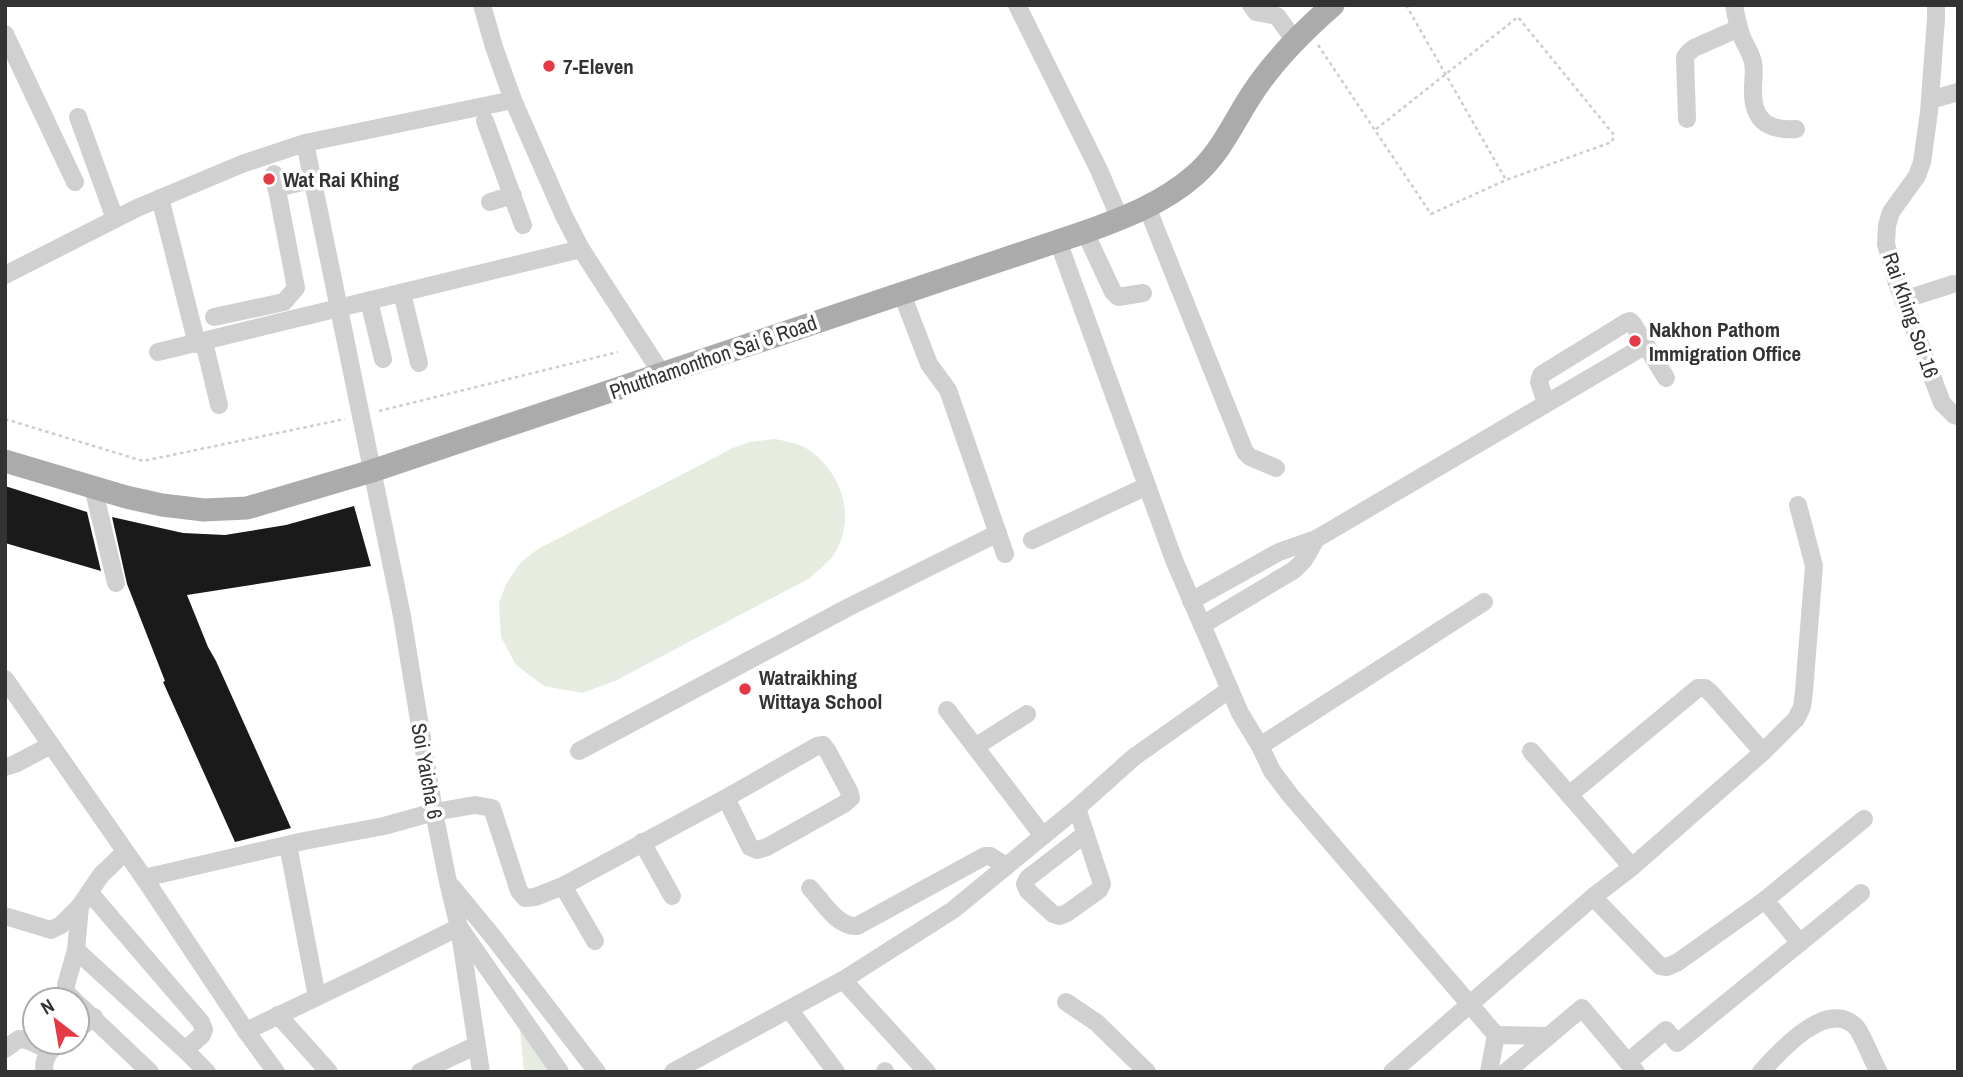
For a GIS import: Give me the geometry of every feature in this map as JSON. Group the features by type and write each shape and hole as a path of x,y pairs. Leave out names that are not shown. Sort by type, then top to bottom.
{"main road":[{"name":"Phutthamonthon Sai 6 Road","path":"5,461 126,498 162,505 204,510 247,508 372,471 1085,232 1147,207 1172,193 1195,175 1224,142 1251,95 1301,35 1333,5"}],"street":[{"path":"482,5 513,100 550,187 581,249 662,374"},
{"path":"1017,5 1100,170 1120,219"},
{"path":"1251,5 1256,12 1277,16 1301,35"},
{"path":"1734,5 1752,58 1755,76 1752,86 1759,118 1780,130 1796,129"},
{"name":"Rai Khing Soi 16","path":"1936,5 1930,100 1922,162 1917,176 1891,212 1886,244 1903,300 1942,403 1958,416"},
{"path":"1687,119 1685,57 1694,48 1740,28"},
{"path":"5,34 75,182"},
{"path":"1930,100 1958,92"},
{"path":"5,275 115,219 242,164 305,143 513,100"},
{"path":"78,117 115,219"},
{"path":"485,121 523,225"},
{"name":"Soi Yaicha 6","path":"305,143 401,616 434,812 459,927 481,1072"},
{"path":"214,317 284,302 296,288 275,181 312,180"},
{"path":"490,202 513,195"},
{"path":"160,198 219,405"},
{"path":"1147,207 1245,452 1250,457 1276,468"},
{"path":"1085,232 1113,292 1118,297 1143,293"},
{"path":"1058,241 1174,560 1240,713 1272,771 1290,795 1496,1035 1489,1072"},
{"path":"158,352 581,249"},
{"path":"1903,300 1953,284"},
{"path":"402,293 419,363"},
{"path":"902,294 929,364 948,390 1005,554"},
{"path":"369,301 383,359"},
{"path":"1546,403 1539,382 1541,375 1630,321 1666,378"},
{"path":"1191,601 1279,552 1316,538 1646,345"},
{"path":"1032,540 1147,486"},
{"path":"93,487 116,583"},
{"path":"1392,1072 1593,897 1632,867 1763,752 1796,719 1802,707 1814,566 1798,505"},
{"path":"579,751 848,608 998,533"},
{"path":"1202,625 1294,570 1304,560 1316,538"},
{"path":"1261,747 1484,602"},
{"path":"5,679 276,1072"},
{"path":"1569,795 1698,688 1705,688 1710,692 1763,752"},
{"path":"673,1072 843,980 953,910 1077,808 1134,757 1229,690"},
{"path":"947,710 1043,836"},
{"path":"975,747 1027,714"},
{"path":"5,767 51,745"},
{"path":"144,878 475,805 492,808 519,891 525,898 535,897 563,886 817,746 823,745 827,750 851,798 767,847 757,850 750,847 726,798"},
{"path":"1531,751 1632,867"},
{"path":"1077,808 1102,884 1100,890 1067,913 1059,916 1053,914 1028,891 1025,884 1028,878 1085,834"},
{"path":"1593,897 1660,966 1667,967 1765,900 1864,818"},
{"path":"642,842 672,896"},
{"path":"288,845 317,997"},
{"path":"5,916 51,930 61,925 85,900 101,875 125,852"},
{"path":"810,888 840,921 848,926 857,926 985,856 990,856 1006,866"},
{"path":"448,882 597,1072"},
{"path":"563,886 595,941"},
{"path":"1506,1072 1582,1008 1632,1067 1666,1030 1677,1043 1861,893"},
{"path":"66,986 85,900"},
{"path":"85,900 201,1022 204,1030 202,1035 185,1050"},
{"path":"1765,900 1800,943"},
{"path":"246,1031 459,927 560,1072"},
{"path":"75,950 207,1072"},
{"path":"843,980 927,1072"},
{"path":"1066,1002 1097,1023 1146,1072"},
{"path":"789,1009 836,1072"},
{"path":"91,1015 149,1072"},
{"path":"278,1015 330,1072"},
{"path":"1761,1072 1777,1055 1819,1021 1833,1018 1845,1020 1856,1027 1879,1072"},
{"path":"1496,1035 1549,1036"},
{"path":"5,1049 21,1039"},
{"path":"420,1072 477,1045"},
{"path":"45,1072 43,1067 49,1056"}],"path":[{"path":"1406,5 1506,180"},
{"path":"1301,35 1375,130 1431,214 1506,180 1612,142 1614,135 1518,17 1375,130"},
{"path":"5,419 143,461 360,415 618,352"}],"shaded area":[{"path":"775,439 803,446 819,458 837,482 842,496 845,511 840,541 831,559 810,578 615,681 582,693 544,686 516,665 501,637 499,603 506,584 521,562 538,549 733,448 749,442"},
{"path":"519,1018 558,1072 524,1072"}],"building":[{"path":"5,486 87,512 101,571 5,543"},
{"path":"354,506 371,566 187,595 291,828 235,842 163,682 165,681 127,584 112,517 183,533 225,535 286,525"}],"place":[{"name":"7-Eleven","path":"549,66"},
{"name":"Wat Rai Khing","path":"269,179"},
{"name":"Nakhon Pathom Immigration Office","path":"1635,341"},
{"name":"Watraikhing Wittaya School","path":"745,689"}]}
